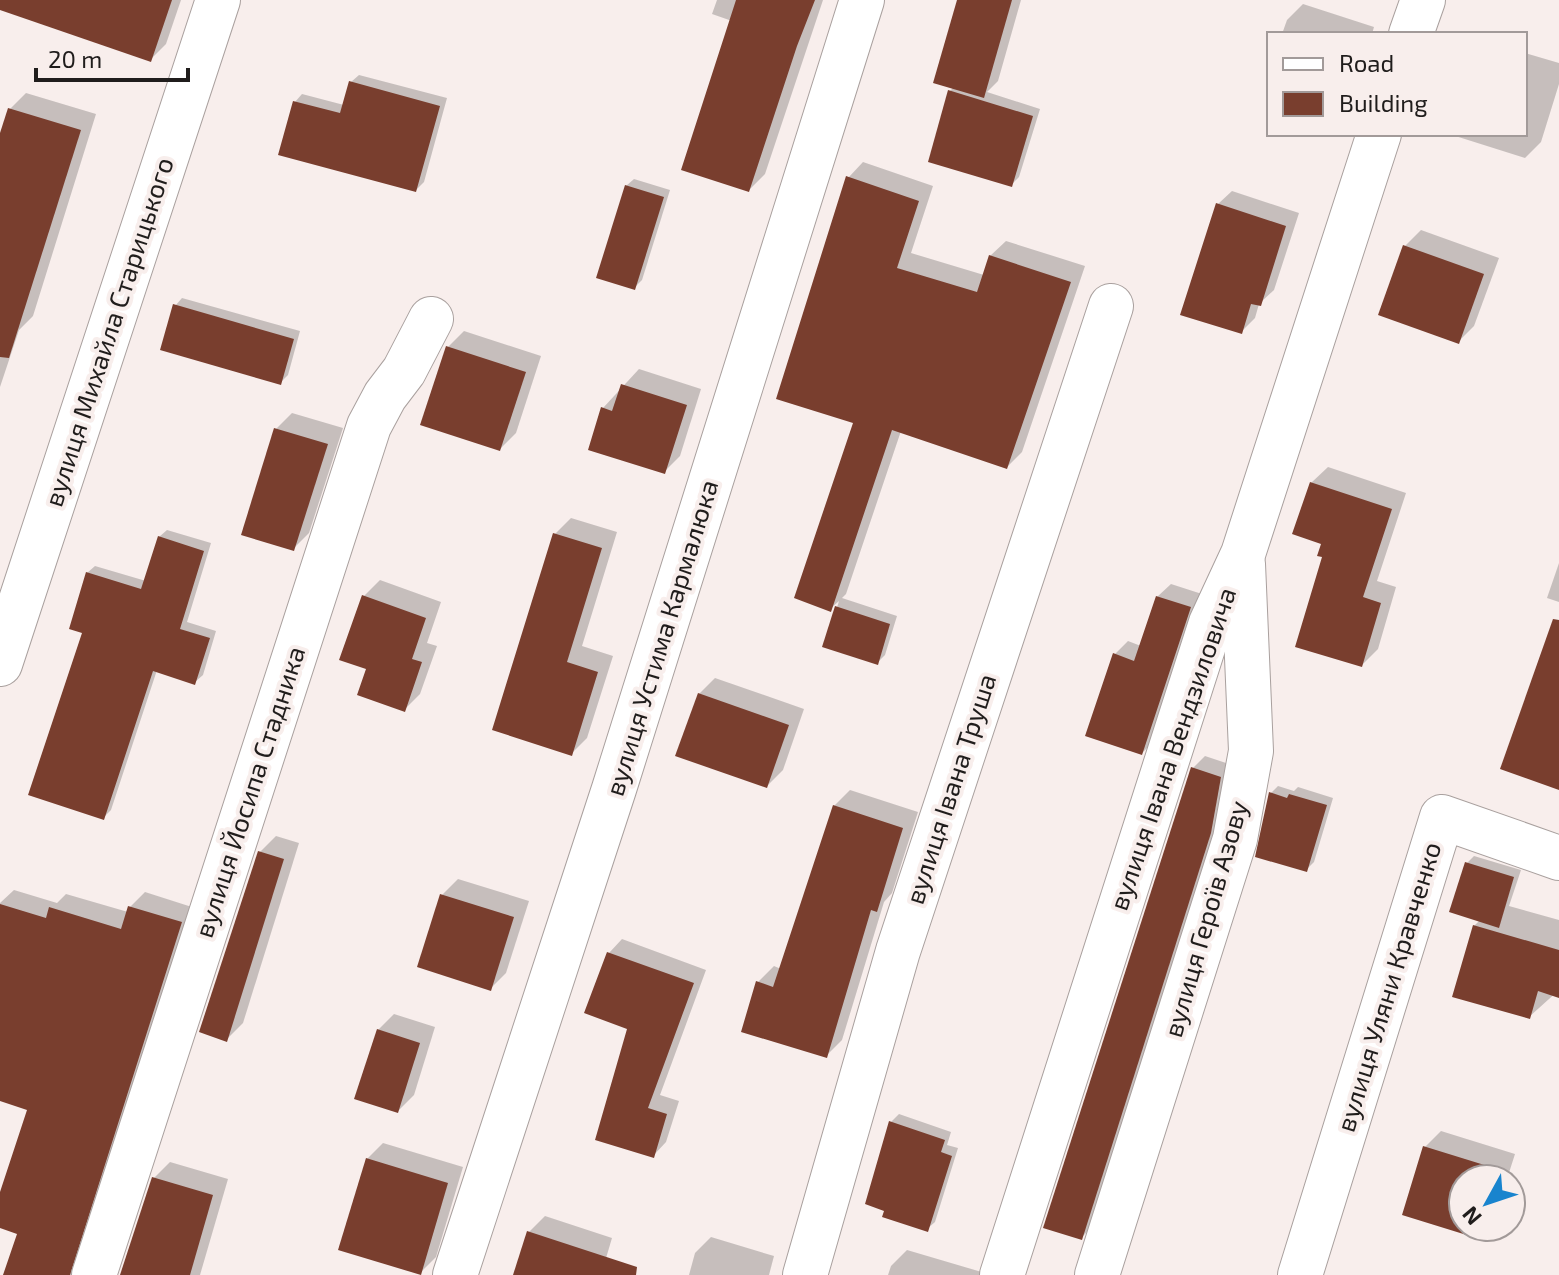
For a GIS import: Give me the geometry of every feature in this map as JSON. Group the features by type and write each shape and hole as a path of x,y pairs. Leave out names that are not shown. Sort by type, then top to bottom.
{"street":[{"name":"вулиця Михайла Старицького","path":"0,664 218,0"},
{"name":"вулиця Устима Кармалюка","path":"455,1275 614,789 862,0"},
{"path":"1412,32 1423,0"},
{"name":"вулиця Івана Вендзиловича","path":"1002,1275 1211,623 1243,554 1378,136"},
{"name":"вулиця Івана Труша","path":"805,1275 898,951 1111,306"},
{"name":"вулиця Йосипа Стадника","path":"94,1275 369,426 385,396 404,371 431,319"},
{"name":"вулиця Героїв Азову","path":"1097,1275 1235,839 1251,751 1243,554"},
{"name":"вулиця Уляни Кравченко","path":"1300,1275 1442,817 1559,858"}],"building":[{"path":"0,0 172,0 151,62 0,10"},
{"path":"736,0 815,0 749,192 681,170"},
{"path":"957,0 1012,0 984,98 933,83"},
{"path":"349,81 440,106 416,192 278,155 293,101 340,113"},
{"path":"948,90 1033,116 1012,187 928,162"},
{"path":"8,108 81,130 9,358 0,357 0,133"},
{"path":"846,176 919,201 897,268 977,292 989,255 1071,282 1007,469 892,430 831,612 794,598 853,423 776,399"},
{"path":"625,185 664,197 635,290 596,278"},
{"path":"1216,203 1286,226 1261,306 1251,304 1242,334 1180,315"},
{"path":"1403,245 1484,274 1459,344 1378,315"},
{"path":"173,304 294,339 281,385 160,350"},
{"path":"446,346 526,372 500,451 420,425"},
{"path":"621,384 687,405 665,474 588,450 601,407 612,411"},
{"path":"274,428 328,444 294,551 241,535"},
{"path":"1310,482 1392,509 1363,597 1381,603 1362,667 1295,647 1322,557 1317,556 1321,544 1292,534"},
{"path":"553,533 602,548 567,662 598,672 572,756 492,730"},
{"path":"158,536 204,551 180,629 210,638 195,685 153,671 104,820 28,795 82,633 69,629 86,572 141,589"},
{"path":"362,595 426,618 412,659 422,662 405,712 357,695 366,669 339,660"},
{"path":"1156,596 1191,607 1142,755 1085,736 1113,653 1134,661"},
{"path":"835,606 890,624 878,665 822,647"},
{"path":"1553,619 1559,620 1559,790 1500,769"},
{"path":"698,693 789,725 767,788 675,756"},
{"path":"1191,767 1221,777 1211,833 1082,1240 1043,1228"},
{"path":"1269,792 1287,798 1289,794 1327,805 1307,872 1255,857"},
{"path":"833,805 903,828 877,912 871,910 827,1058 741,1032 756,981 773,987"},
{"path":"258,851 284,859 227,1042 199,1032"},
{"path":"1465,862 1514,877 1499,928 1449,912"},
{"path":"440,894 514,917 491,991 417,967"},
{"path":"0,904 46,918 49,907 121,929 128,906 182,922 70,1275 3,1275 17,1234 0,1228 0,1192 27,1110 0,1101"},
{"path":"1473,925 1559,950 1559,998 1538,991 1530,1019 1452,997"},
{"path":"607,952 694,983 648,1108 667,1114 654,1158 595,1140 627,1029 584,1013"},
{"path":"377,1029 420,1043 398,1113 354,1099"},
{"path":"889,1121 945,1140 941,1152 952,1156 928,1232 882,1217 884,1211 865,1204"},
{"path":"1423,1146 1478,1163 1447,1163 1447,1229 1402,1215"},
{"path":"366,1158 448,1183 421,1275 338,1250"},
{"path":"152,1177 213,1195 190,1275 120,1275"},
{"path":"527,1231 637,1267 636,1275 513,1275"}]}
